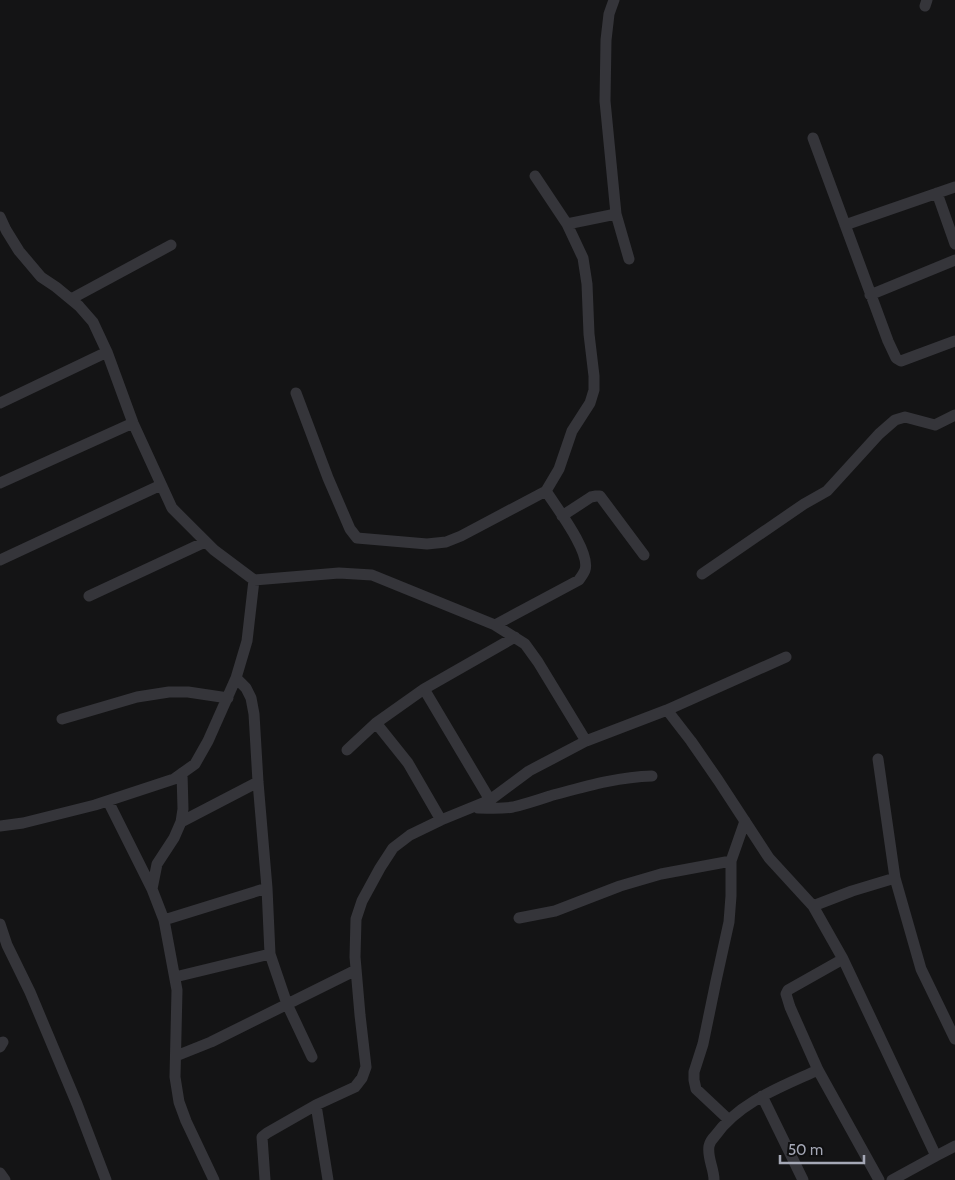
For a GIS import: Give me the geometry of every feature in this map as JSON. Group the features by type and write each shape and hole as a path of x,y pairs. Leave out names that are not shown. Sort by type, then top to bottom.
{"street":[{"path":"614,0 609,14 606,40 605,100 616,214 629,259"},
{"path":"813,138 870,295 896,358 901,361 955,341"},
{"path":"296,393 328,478 350,529 357,538 427,544 446,542 546,491 559,469 572,431 590,403 594,390 594,376 584,258 567,224 535,176"},
{"path":"845,225 955,187"},
{"path":"937,193 955,244"},
{"path":"567,224 616,214"},
{"path":"0,218 19,251 41,277 71,299 93,322 107,352 133,423 172,508 205,542 254,580 339,572 372,575 495,625 525,644 586,741"},
{"path":"71,299 171,245"},
{"path":"870,295 955,260"},
{"path":"0,403 107,352"},
{"path":"702,574 804,504 827,491 879,434 895,420 905,417 935,426 955,415"},
{"path":"0,484 133,423"},
{"path":"0,560 161,485"},
{"path":"495,625 579,580 586,569 580,544 546,491"},
{"path":"562,516 591,497 600,496 644,555"},
{"path":"89,596 205,542"},
{"path":"0,826 24,823 108,801 174,779 195,764 208,741 236,678 247,641 254,580"},
{"path":"347,750 376,723 424,689 515,638"},
{"path":"265,1180 262,1137 267,1132 316,1105 355,1087 362,1078 366,1067 355,956 356,920 362,901 393,848 410,835 490,800 529,771 586,741 667,710 786,658"},
{"path":"236,678 246,688 251,698 254,714 270,954 288,1004 312,1057"},
{"path":"424,689 490,800"},
{"path":"62,719 137,697 169,692 188,692 228,698"},
{"path":"667,710 691,741 769,858 813,906 843,959 936,1156"},
{"path":"376,723 408,763 441,820"},
{"path":"878,759 895,878 921,969 955,1039"},
{"path":"152,888 157,864 174,838 181,822 183,809 182,773"},
{"path":"472,808 515,806 611,780 632,776 652,776"},
{"path":"181,822 258,782"},
{"path":"108,801 152,888 164,920 177,990 175,1078 179,1102 214,1180"},
{"path":"729,1120 696,1089 694,1072 703,1044 729,922 731,896 730,861 745,821"},
{"path":"520,918 555,911 620,886 661,874 730,861"},
{"path":"813,906 852,891 895,878"},
{"path":"164,920 266,888"},
{"path":"0,924 7,945 30,992 77,1104 106,1180"},
{"path":"175,977 270,954"},
{"path":"843,959 788,990 786,994 818,1070 879,1180"},
{"path":"176,1056 211,1042 356,970"},
{"path":"714,1180 708,1156 709,1144 720,1129 737,1113 762,1096 818,1070"},
{"path":"762,1096 803,1180"},
{"path":"316,1105 328,1180"},
{"path":"892,1180 955,1146"},
{"path":"0,1173 5,1180"}]}
